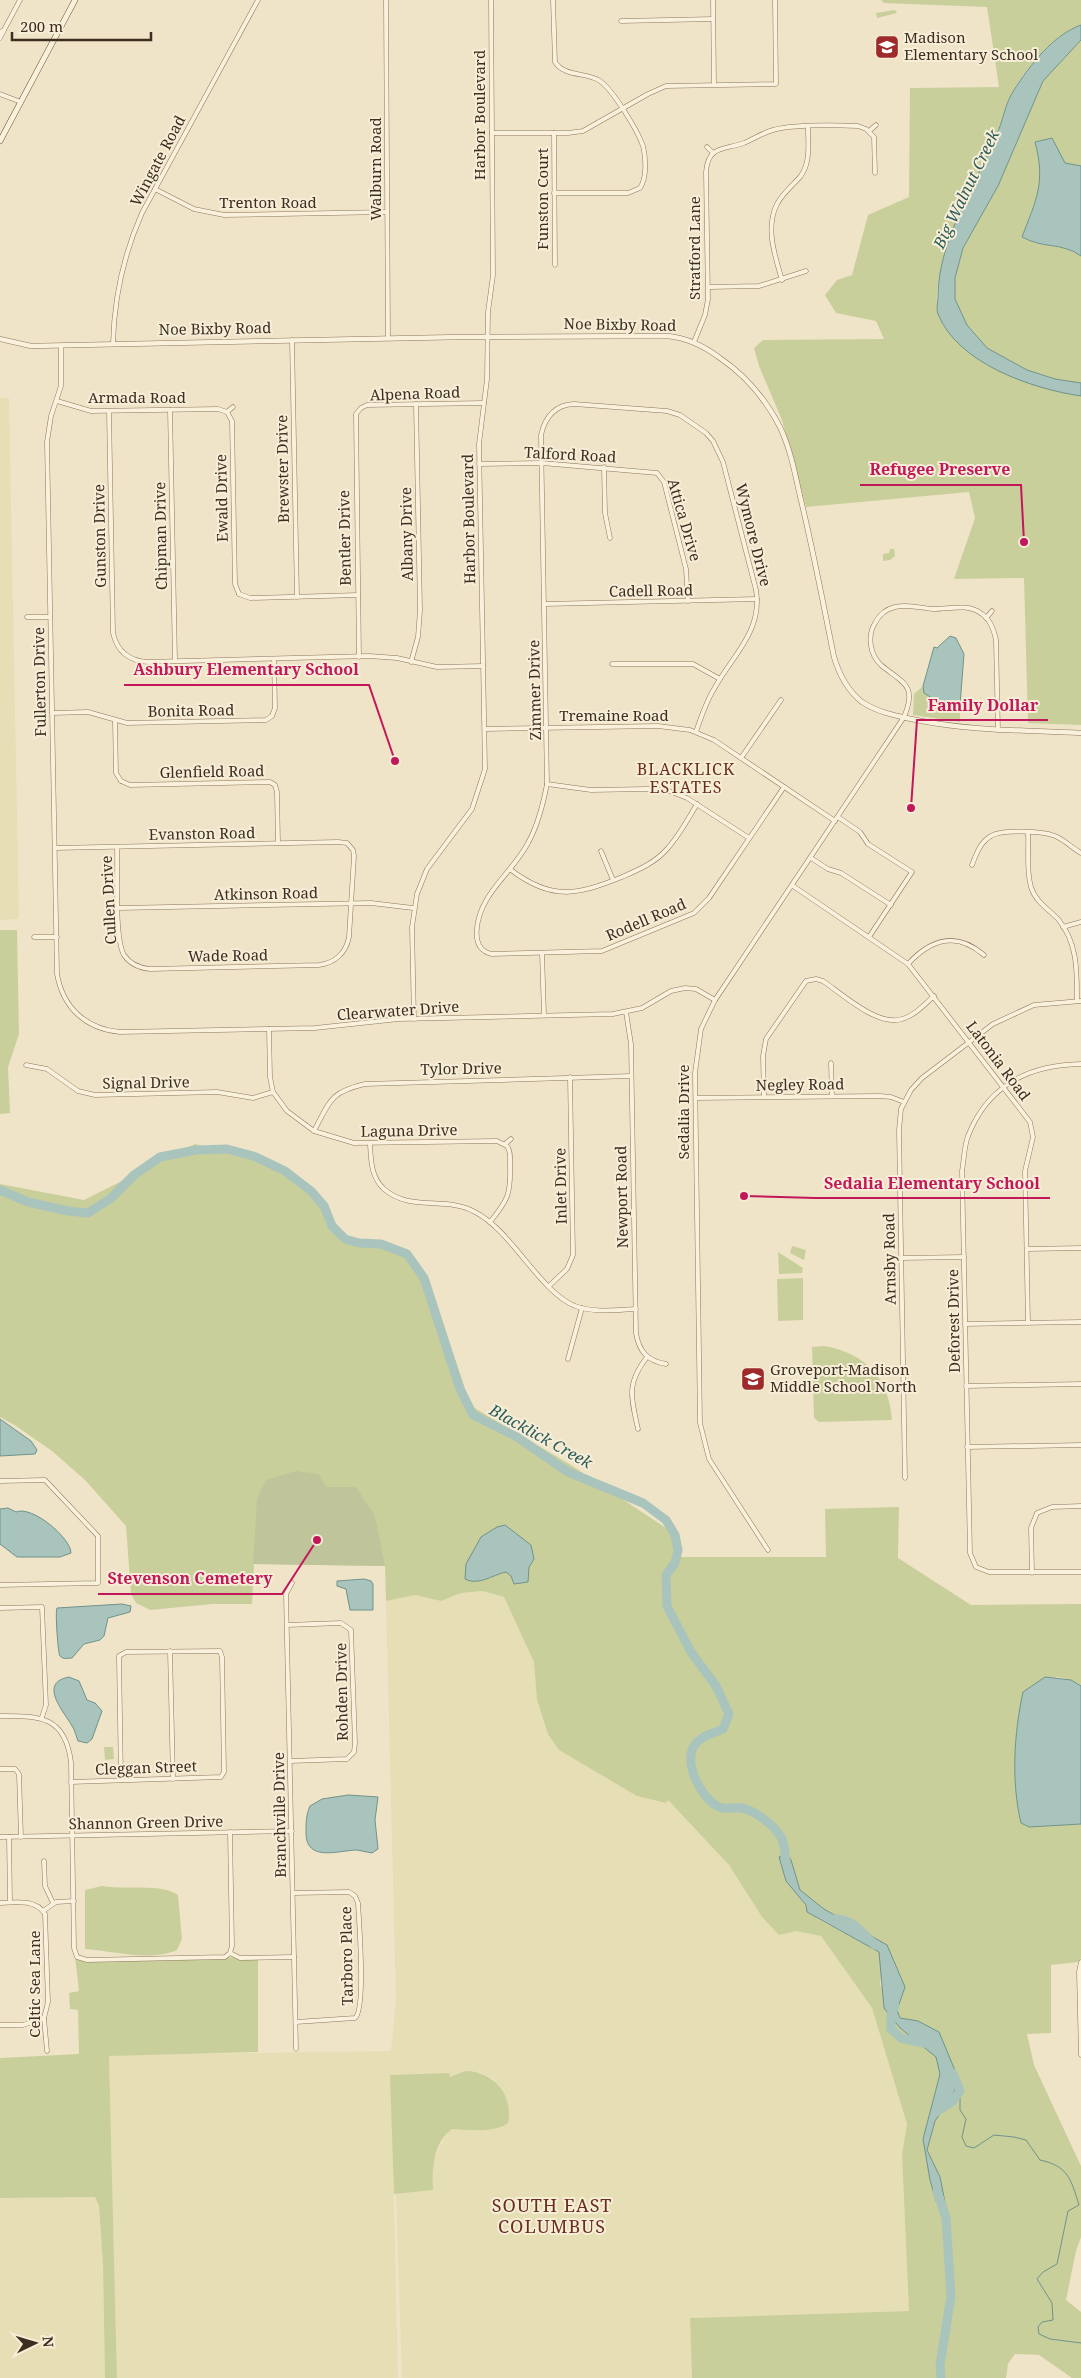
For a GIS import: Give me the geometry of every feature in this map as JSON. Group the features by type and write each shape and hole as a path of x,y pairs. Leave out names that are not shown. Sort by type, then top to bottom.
{"main road":[{"path":"0,141 75,0"}],"street":[{"path":"0,38 20,0"},
{"name":"Wingate Road","path":"113,344 116,296 124,259 132,236 155,189 258,0"},
{"name":"Walburn Road","path":"386,0 388,338"},
{"name":"Harbor Boulevard","path":"414,1018 411,939 414,908 428,869 462,826 475,802 485,769 479,464 488,370 488,312 493,275 491,0"},
{"path":"553,0 554,56 557,66 562,70 599,80 607,87 643,148 644,177 641,187 644,192"},
{"path":"713,0 714,84"},
{"path":"492,133 583,131 648,94 666,86 776,84 776,0"},
{"path":"620,21 713,19"},
{"path":"0,94 21,102"},
{"path":"869,131 876,125"},
{"path":"707,147 713,153 720,148 745,142 774,130 858,126 869,131 875,141 876,173"},
{"path":"782,280 773,246 772,220 779,200 805,168 808,152 808,128"},
{"name":"Funston Court","path":"554,133 555,265"},
{"name":"Stratford Lane","path":"694,342 705,315 709,288 706,172 708,162 713,153"},
{"path":"554,194 628,193 641,187"},
{"name":"Trenton Road","path":"155,189 194,209 224,215 387,212"},
{"path":"709,288 759,286 806,271"},
{"name":"Noe Bixby Road","path":"0,339 20,345 61,346 487,337 668,336 694,342 725,361 747,381 768,407 780,428 791,458 808,527 834,657 844,681 858,698 871,707 888,714 962,728 1081,733"},
{"name":"Brewster Drive","path":"292,340 297,597"},
{"name":"Fullerton Drive","path":"61,346 61,378 46,442 57,974 66,1002 78,1015"},
{"name":"Armada Road","path":"57,401 82,410 108,412 218,409 227,412"},
{"name":"Alpena Road","path":"355,419 357,408 367,405 484,403"},
{"name":"Albany Drive","path":"411,662 418,637 420,610 416,404"},
{"name":"Wymore Drive","path":"553,412 563,406 574,404 658,410 680,415 700,428 713,442 722,462 757,600 756,615 752,629 706,704 696,732"},
{"path":"227,412 233,407"},
{"name":"Chipman Drive","path":"170,410 175,661"},
{"name":"Gunston Drive","path":"108,412 113,633 117,646 126,656 142,662 175,661"},
{"name":"Ewald Drive","path":"227,412 232,420 235,584 238,596 250,598 297,597"},
{"name":"Zimmer Drive","path":"483,950 477,938 483,909 488,898 511,870 536,826 547,784 542,464 543,429 553,412"},
{"name":"Bentler Drive","path":"355,419 359,657"},
{"name":"Talford Road","path":"479,464 542,464 660,473"},
{"path":"604,468 605,513 610,538"},
{"name":"Attica Drive","path":"660,473 685,563 688,601"},
{"path":"297,597 358,595"},
{"name":"Cadell Road","path":"545,604 757,600"},
{"path":"904,717 909,697 907,687 902,679 881,665 872,648 870,634 878,617 894,607 908,606 934,609 966,607 981,613 993,628 996,640 998,730"},
{"path":"986,618 992,611"},
{"path":"27,617 50,617"},
{"path":"175,661 390,657 437,667 483,666"},
{"path":"274,659 276,703 272,716 277,720"},
{"path":"612,664 692,664 720,679"},
{"path":"741,758 780,700"},
{"name":"Bonita Road","path":"52,712 88,712 115,721 139,723 266,720 272,716"},
{"name":"Sedalia Drive","path":"768,1550 709,1459 700,1423 695,1057 698,1037 715,1000 793,886 904,717"},
{"path":"115,721 116,773 121,781 116,787"},
{"name":"Tremaine Road","path":"485,729 658,726 696,732 714,740 784,786 860,832 868,844 912,872 891,905"},
{"name":"Glenfield Road","path":"121,781 130,785 268,782 276,784 278,843"},
{"path":"547,784 591,790 660,790 681,795 749,838"},
{"name":"Rodell Road","path":"483,950 492,954 602,951 694,913 709,898 784,786"},
{"path":"511,870 532,885 557,892 592,889 638,870 661,855 673,842 698,804"},
{"path":"972,865 982,844 992,835 1028,832 1053,835 1081,853"},
{"path":"1028,832 1030,886 1034,895 1063,927 1074,950 1079,1001"},
{"name":"Evanston Road","path":"55,848 338,842 350,846"},
{"path":"351,903 354,856 350,846 355,842"},
{"name":"Cullen Drive","path":"117,847 119,936 123,952"},
{"path":"601,851 613,880"},
{"path":"811,858 828,869 841,873 891,905 869,937"},
{"name":"Latonia Road","path":"793,886 908,964 1030,1122 1033,1130 1025,1171 1028,1323"},
{"name":"Wade Road","path":"123,952 134,964 150,969 319,965 338,958 348,943 351,903"},
{"name":"Atkinson Road","path":"119,908 381,903 414,908"},
{"path":"1063,927 1081,922"},
{"path":"34,937 57,937"},
{"path":"908,964 922,951 947,941 967,942 984,954"},
{"path":"479,956 483,950"},
{"path":"542,953 544,1016"},
{"path":"810,973 812,979"},
{"path":"764,1097 763,1056 766,1039 803,983 812,979 823,981 874,1016 889,1021 905,1018 934,996"},
{"name":"Clearwater Drive","path":"78,1015 97,1028 120,1032 315,1028 414,1018 544,1016 626,1012 642,1008 670,991 685,988 696,989 715,1000"},
{"name":"Arnsby Road","path":"905,1478 899,1130 904,1102 922,1078 999,1020 1019,1010 1044,1003 1079,1001"},
{"name":"Newport Road","path":"626,1012 630,1035 638,1344 647,1357"},
{"name":"Laguna Drive","path":"269,1029 270,1077 273,1092 287,1111 314,1131 345,1141 370,1144 497,1141 505,1144"},
{"path":"831,1063 832,1096"},
{"name":"Deforest Drive","path":"1032,1573 996,1574 976,1567 969,1546 962,1171 968,1138 982,1108 1004,1086 1032,1071 1046,1066 1081,1064"},
{"name":"Signal Drive","path":"26,1065 47,1070 78,1091 95,1095 217,1092 249,1098 263,1097 273,1092"},
{"name":"Tylor Drive","path":"314,1131 336,1094 347,1088 365,1084 631,1076"},
{"name":"Inlet Drive","path":"549,1286 567,1269 573,1254 570,1077"},
{"name":"Negley Road","path":"696,1098 886,1096 904,1102"},
{"path":"490,1222 506,1201 510,1191 510,1152 505,1144 511,1139"},
{"path":"370,1144 374,1174 380,1185 388,1192 414,1202 460,1205 476,1212 490,1222 562,1298 582,1308 636,1309"},
{"path":"1027,1249 1081,1248"},
{"path":"902,1258 964,1256"},
{"path":"568,1359 582,1308"},
{"path":"965,1324 1081,1322"},
{"path":"638,1428 631,1386 636,1372 647,1357 666,1364"},
{"path":"966,1386 1081,1384"},
{"path":"968,1447 1081,1445"},
{"path":"0,1481 45,1480 98,1536 98,1583 0,1585"},
{"path":"1081,1506 1047,1508 1037,1513 1031,1528 1032,1573 1081,1572"},
{"name":"Branchville Drive","path":"292,1583 286,1594 296,2049"},
{"path":"0,1608 42,1608 46,1705 42,1717"},
{"name":"Rohden Drive","path":"287,1625 342,1623 351,1630 352,1638 354,1752 344,1760 290,1761"},
{"name":"Cleggan Street","path":"71,1782 221,1777 224,1772 222,1653 218,1650 170,1651"},
{"path":"121,1780 119,1656 126,1652 170,1651 173,1779"},
{"path":"0,1716 42,1717 57,1728 67,1742 71,1782 74,1948 77,1957 87,1960 225,1957 230,1952 232,1946 230,1832"},
{"path":"0,1770 15,1769 19,1774 21,1837"},
{"name":"Shannon Green Drive","path":"0,1837 292,1831"},
{"path":"8,1837 10,1902"},
{"path":"44,1861 45,1886 53,1903"},
{"name":"Tarboro Place","path":"293,1893 349,1892 353,1894 358,1903 361,1973 359,2016 350,2020 296,2022"},
{"path":"0,1902 33,1904 43,1911 53,1903 74,1901"},
{"name":"Celtic Sea Lane","path":"43,1911 46,1917 48,2002 44,2018 47,2051"},
{"path":"230,1952 240,1958 294,1957"},
{"path":"1081,1962 1079,1972 1081,2055"},
{"path":"0,2025 23,2025 44,2018"}],"shaded area":[{"path":"0,398 9,398 19,919 0,920"},
{"path":"483,1591 504,1597 534,1662 537,1700 548,1734 668,1800 729,1865 762,1917 796,1931 821,1936 872,2008 907,2124 902,2154 909,2311 690,2318 692,2378 402,2378 396,2193 432,2190 433,2160 448,2131 452,2129 476,2130 497,2128 502,2092 493,2079 481,2073 461,2073 449,2077 449,2074 391,2075 398,2378 117,2378 109,2055 391,2051 396,2001 386,1601 415,1595 441,1601 461,1593"},
{"path":"95,2197 99,2206 103,2265 105,2378 0,2378 0,2198"}],"green space":[{"path":"881,0 1081,0 1081,25 1061,35 1043,51 1027,70 1011,95 995,139 952,234 937,288 938,311 948,330 1004,361 1081,393 1081,725 1028,723 1024,578 954,579 975,518 969,492 806,507 782,420 759,366 754,348 763,340 884,339 876,321 836,313 825,295 837,280 852,275 868,215 909,197 910,88 999,87 987,7 884,3"},
{"path":"895,10 897,13 877,18 876,13"},
{"path":"1081,40 1081,166 1065,164 1052,138 1041,165 1038,193 1022,237 1037,243 1067,249 1081,256 1081,383 1055,379 1027,370 987,348 967,325 955,299 955,278 963,248 998,186 1043,81"},
{"path":"890,549 894,549 895,556 890,560 883,561 883,554 889,553"},
{"path":"923,686 924,693 954,707 960,705 960,722 913,715 914,694"},
{"path":"0,930 17,930 19,1034 8,1067 10,1113 0,1114"},
{"path":"195,1144 268,1163 321,1199 345,1239 407,1254 430,1287 471,1406 571,1465 678,1536 680,1557 826,1557 825,1509 899,1507 898,1558 971,1605 1081,1604 1081,1686 1073,1681 1058,1677 1038,1683 1023,1692 1017,1724 1015,1774 1021,1823 1029,1827 1081,1824 1081,1958 1078,1962 1051,1965 1051,2033 1027,2034 1034,2065 1081,2166 1081,2237 1076,2251 1066,2300 1081,2312 1081,2378 1072,2378 1039,2355 1015,2354 1008,2364 1006,2378 692,2378 690,2318 909,2311 902,2154 907,2124 872,2008 821,1936 796,1931 779,1935 762,1917 729,1865 668,1800 666,1803 637,1796 559,1750 548,1734 537,1700 534,1662 504,1597 483,1591 461,1593 441,1601 415,1595 386,1601 385,1566 254,1564 252,1604 212,1604 150,1610 136,1603 131,1594 126,1526 85,1480 52,1451 0,1417 0,1184 84,1200","holes":["791,1860 800,1890 824,1909 887,1946 905,1987 897,2010 900,2018 918,2021 939,2032 947,2054 952,2096 935,2121 927,2150 940,2177 945,2202 923,2139 940,2074 936,2057 900,2028 880,1984 882,1971 879,1952 818,1919 786,1881"]},
{"path":"792,1246 806,1250 804,1260 790,1253"},
{"path":"778,1252 803,1268 802,1273 779,1274"},
{"path":"803,1278 803,1320 778,1321 777,1279"},
{"path":"824,1346 852,1355 873,1370 886,1392 892,1420 819,1422 814,1418 812,1347"},
{"path":"296,1471 319,1474 326,1487 356,1487 375,1516 385,1566 253,1564 257,1499 266,1480"},
{"path":"104,1747 113,1747 114,1759 105,1760"},
{"path":"102,1886 162,1889 178,1895 182,1939 177,1950 155,1955 132,1955 85,1949 85,1890"},
{"path":"74,1948 83,1959 258,1957 258,2052 109,2056 117,2378 105,2378 103,2265 99,2206 95,2197 0,2198 0,2058 79,2054 78,2010 70,2009 69,1993 79,1991"},
{"path":"465,2071 484,2075 499,2086 508,2103 508,2123 489,2130 452,2129 441,2141 437,2149 433,2174 433,2190 394,2194 390,2075 449,2073 450,2077"}],"water":[{"path":"1081,25 1081,40 1043,81 998,186 963,248 955,278 955,299 967,325 987,348 1027,370 1055,379 1081,383 1081,396 1062,393 1020,380 979,360 962,347 948,332 938,314 937,307 940,274 951,233 988,155 1011,95 1027,71 1052,43"},
{"path":"1052,138 1065,163 1081,166 1081,256 1067,249 1037,243 1022,237 1038,191 1040,169 1035,142"},
{"path":"950,636 956,638 964,654 960,705 955,706 941,703 924,693 923,686 934,647 937,648"},
{"path":"0,1419 31,1441 37,1450 35,1454 0,1456"},
{"path":"8,1508 16,1512 31,1513 50,1524 65,1539 71,1553 60,1557 17,1557 0,1544 0,1509"},
{"path":"505,1525 531,1545 534,1559 529,1567 528,1582 514,1584 511,1576 506,1572 480,1581 465,1579 466,1564 481,1537 497,1527"},
{"path":"364,1579 371,1581 373,1584 373,1610 350,1610 346,1589 337,1586 337,1581"},
{"path":"122,1604 131,1606 130,1612 108,1618 104,1636 100,1640 84,1644 72,1658 60,1656 57,1608"},
{"path":"69,1677 79,1681 87,1700 95,1703 102,1711 92,1739 87,1743 78,1741 54,1692 55,1685 60,1680"},
{"path":"1045,1677 1071,1680 1081,1686 1081,1824 1029,1827 1021,1823 1015,1774 1017,1724 1023,1692"},
{"path":"348,1795 378,1797 375,1820 378,1849 372,1853 357,1850 333,1853 318,1852 307,1842 306,1822 310,1806 322,1799"},
{"path":"787,1853 800,1890 824,1909 887,1945 905,1987 897,2010 900,2018 918,2021 939,2032 959,2080 952,2096 935,2121 927,2150 940,2177 945,2202 936,2201 930,2180 923,2139 940,2074 936,2057 900,2028 884,2008 879,1952 807,1912 806,1905 786,1881 779,1857"}],"waterway":[{"name":"Blacklick Creek","path":"0,1190 28,1202 68,1211 88,1213 110,1199 134,1175 160,1157 196,1150 227,1149 256,1157 285,1171 311,1191 324,1206 332,1226 345,1239 359,1243 381,1244 407,1254 424,1278 460,1389 473,1415 517,1437 568,1472 643,1503 666,1520 675,1535 678,1550 675,1563 666,1575 667,1606 691,1652 716,1686 729,1714 723,1729 702,1738 692,1750 692,1769 695,1778 712,1803 719,1807 742,1808 757,1815 772,1826 782,1840 786,1863"},
{"name":"Blacklick Creek","path":"831,1919 839,1919 851,1923 875,1945"},
{"name":"Blacklick Creek","path":"895,2006 891,2015 891,2029 901,2038 928,2044"},
{"name":"Blacklick Creek","path":"936,2112 952,2102 960,2091 953,2073"},
{"path":"960,2091 960,2110 966,2119 962,2137 966,2146 974,2148 994,2135 1026,2140 1040,2160 1063,2170 1071,2181 1079,2205 1068,2211 1057,2264 1043,2272 1037,2279 1052,2303 1053,2320 1042,2322 1038,2327 1039,2334 1050,2339 1081,2343"},
{"name":"Blacklick Creek","path":"937,2191 946,2218 951,2296 940,2365 941,2378"}],"place":[{"name":"Madison Elementary School","path":"887,47"},
{"name":"Refugee Preserve","path":"1024,542"},
{"name":"Ashbury Elementary School","path":"395,761"},
{"name":"Family Dollar","path":"911,808"},
{"name":"Sedalia Elementary School","path":"744,1196"},
{"name":"Groveport-Madison Middle School North","path":"753,1379"},
{"name":"Stevenson Cemetery","path":"317,1540"}],"district":[{"name":"BLACKLICK ESTATES","path":"686,778"},
{"name":"SOUTH EAST COLUMBUS","path":"552,2216"}],"water label":[{"name":"Big Walnut Creek","path":"966,189"}]}
